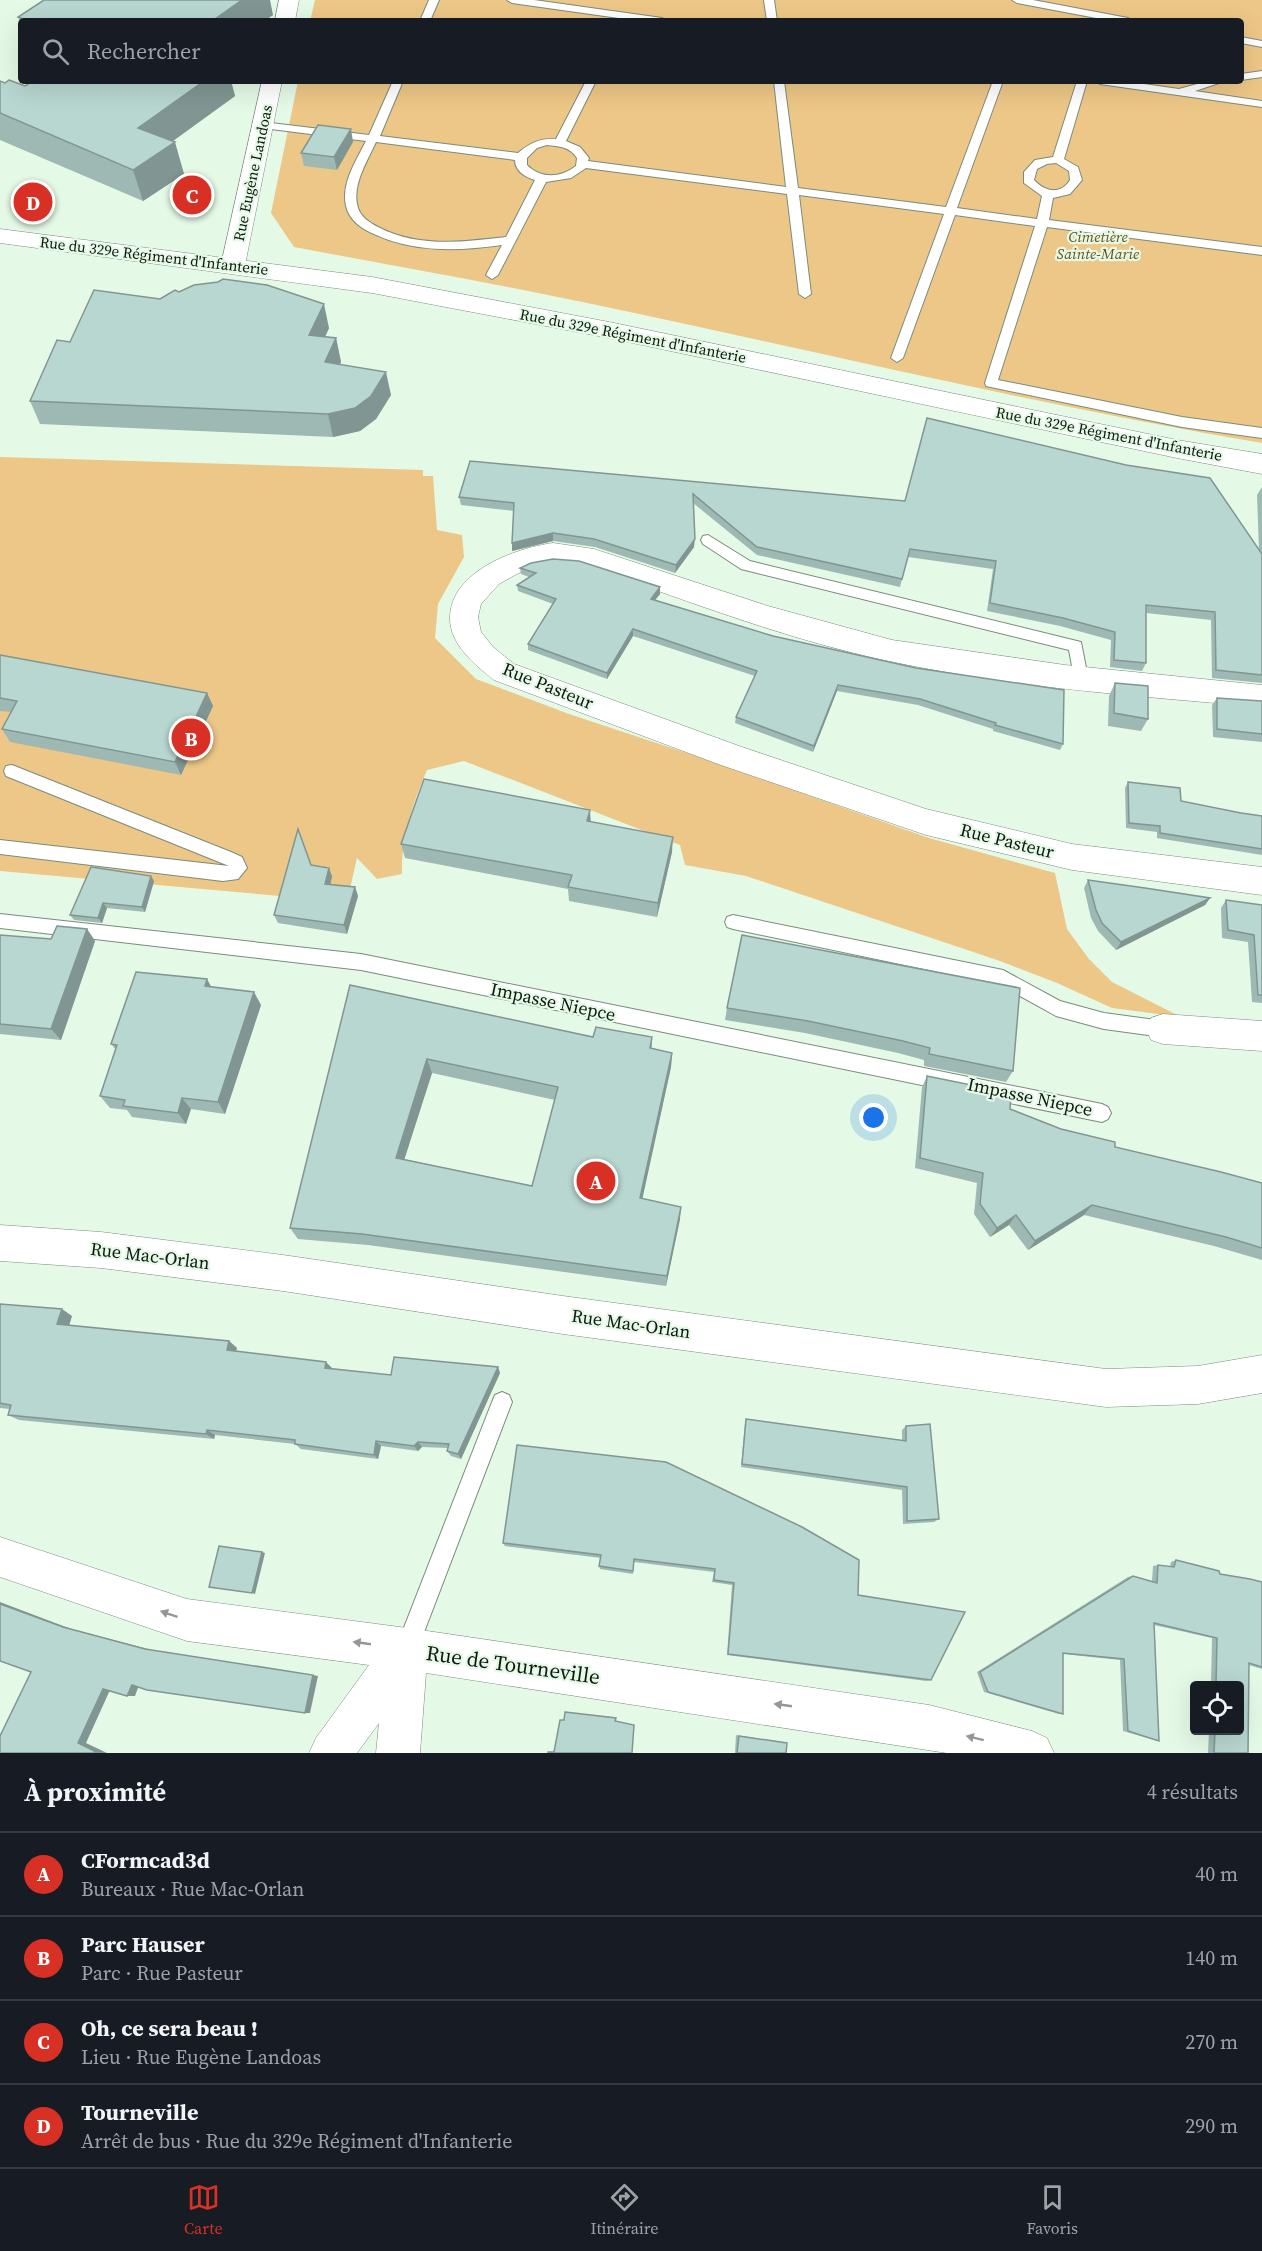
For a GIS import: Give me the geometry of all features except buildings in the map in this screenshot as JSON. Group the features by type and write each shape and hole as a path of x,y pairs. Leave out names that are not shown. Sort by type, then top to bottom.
{"street":[{"path":"286,18 289,0"},
{"name":"Rue Eugène Landoas","path":"233,265 271,84"},
{"name":"Rue du 329e Régiment d'Infanterie","path":"0,236 372,285 587,326 1177,449 1262,464"},
{"name":"Rue Pasteur","path":"1262,696 991,667 876,647 770,618 588,558 553,553 518,561 498,570 478,588 465,610 466,631 478,651 504,672 729,755 926,822 1072,857 1262,881"},
{"path":"1163,1029 1262,1036"},
{"name":"Rue Mac-Orlan","path":"0,1243 101,1250 284,1273 563,1316 1106,1388 1198,1385 1262,1374"},
{"name":"Rue de Tourneville","path":"0,1557 187,1620 407,1649 929,1727 1022,1752"},
{"path":"331,1753 407,1649"},
{"path":"398,1753 407,1649"}],"lane":[{"path":"426,18 434,0"},
{"path":"512,0 643,18"},
{"path":"769,0 772,18"},
{"path":"1017,0 1074,5 1118,18"},
{"path":"1244,41 1262,44"},
{"path":"1244,77 1262,74"},
{"path":"397,84 373,138 359,163 351,189 351,209 356,219 396,240 416,244 455,247 510,240"},
{"path":"560,142 589,84"},
{"path":"779,84 805,294"},
{"path":"897,358 997,84"},
{"path":"1058,160 1081,84"},
{"path":"1122,84 1262,104"},
{"path":"1179,92 1209,84"},
{"path":"263,125 521,157"},
{"path":"560,142 577,149 582,155 582,164 570,175 560,178 542,178 524,170 521,166 521,157 528,149 539,144 560,142"},
{"path":"1058,160 1074,169 1076,180 1073,185 1064,193 1048,195 1033,188 1028,181 1036,163 1058,160"},
{"path":"582,164 1262,251"},
{"path":"492,275 542,178"},
{"path":"1048,195 1042,223 991,383 1182,422 1262,433"},
{"path":"708,540 746,565 1076,646 1080,678"},
{"path":"0,847 223,874 232,874 239,868 236,862 225,857 12,771"},
{"name":"Impasse Niepce","path":"0,921 361,962 1102,1113"},
{"path":"733,922 1003,978 1056,1008 1104,1021 1163,1029"},
{"path":"407,1649 502,1402"}],"green space":[{"name":"Cimetière Sainte-Marie","path":"315,0 1262,0 1262,443 1079,409 533,292 294,247 271,213 297,84 1244,84 1244,18 311,18"},
{"path":"0,457 423,470 423,476 433,476 437,530 462,535 464,557 438,604 435,638 476,679 569,714 711,761 929,838 1055,873 1067,929 1089,959 1112,982 1181,1017 1112,1008 1000,961 746,876 685,865 680,845 464,761 427,770 409,821 402,874 377,879 357,858 347,902 0,871"}],"place":[{"name":"Oh, ce sera beau !","path":"192,195"},
{"name":"Tourneville","path":"33,202"},
{"name":"Parc Hauser","path":"191,738"},
{"name":"CFormcad3d","path":"596,1181"}]}
